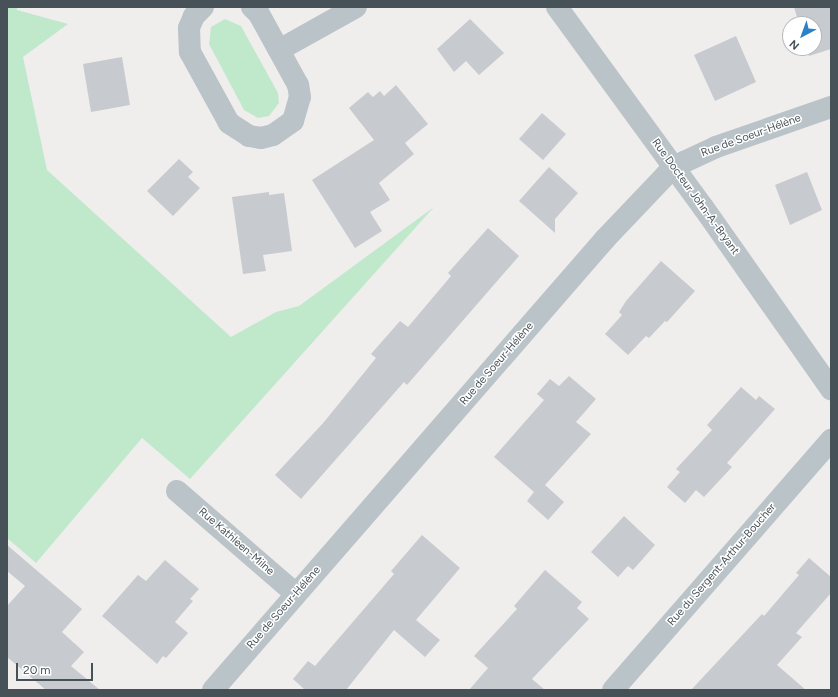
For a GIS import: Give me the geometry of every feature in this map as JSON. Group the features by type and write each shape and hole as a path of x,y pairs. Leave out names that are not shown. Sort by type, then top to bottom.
{"street":[{"path":"203,7 194,16 189,28 190,52 229,123 249,136 274,135 292,120 298,109 298,85 259,14 252,7"},
{"path":"279,50 356,7"},
{"name":"Rue Docteur John-A.-Bryant","path":"556,7 675,168 831,389"},
{"name":"Rue de Soeur-Hélène","path":"212,690 605,239 675,168 716,147 831,107"},
{"name":"Rue du Sergent-Arthur-Boucher","path":"613,690 831,440"},
{"name":"Rue Kathleen-Milne","path":"177,491 296,594"}],"green space":[{"path":"7,7 17,7 17,10 68,24 23,57 47,170 231,337 276,312 299,306 434,207 190,479 142,438 36,563 7,538"},
{"path":"225,19 241,26 278,93 279,103 269,116 258,118 244,110 209,44 211,27"}],"building":[{"path":"794,7 831,7 831,49 822,52 822,16 797,16"},
{"path":"470,19 504,53 479,75 466,61 454,72 437,49"},
{"path":"736,36 756,82 715,101 694,55"},
{"path":"122,57 130,105 91,112 83,64"},
{"path":"396,85 428,124 405,143 414,154 379,183 390,200 370,212 382,231 355,248 312,180 374,140 349,108 368,92 373,97 380,91 384,96"},
{"path":"542,113 566,134 543,160 519,139"},
{"path":"179,159 193,172 188,177 200,188 173,216 147,191"},
{"path":"549,167 578,193 555,219 555,233 519,201"},
{"path":"807,172 822,210 790,225 775,185"},
{"path":"269,192 269,195 284,193 292,251 263,255 266,271 243,274 232,197"},
{"path":"488,228 519,256 407,385 404,382 301,499 275,475 324,422 376,358 371,354 400,321 408,327 451,276 448,273"},
{"path":"661,261 695,291 667,322 665,321 649,338 646,336 628,355 605,334 622,315 619,312 626,301"},
{"path":"569,376 596,399 576,422 591,434 545,485 564,502 548,520 527,501 534,492 494,457 544,400 537,394 550,379 559,386"},
{"path":"741,387 756,400 759,396 775,409 727,463 732,467 704,497 696,490 685,503 667,487 680,472 676,469 712,430 707,425"},
{"path":"624,516 655,545 633,570 628,566 618,577 591,552"},
{"path":"422,535 460,568 416,620 440,640 425,657 394,630 346,690 305,690 293,679 308,661 315,666 394,574 391,571"},
{"path":"7,545 82,609 62,632 84,652 71,666 100,690 46,690 7,657 7,606 25,586 7,571"},
{"path":"809,558 831,577 831,593 796,633 802,637 777,665 806,690 691,690 762,614 764,616 799,575 796,573"},
{"path":"165,560 199,589 190,599 193,601 175,622 188,633 166,658 163,656 157,664 102,616 138,575 146,581"},
{"path":"545,570 582,602 577,608 589,619 532,679 545,690 469,690 488,668 474,656 517,609 514,606"}]}
